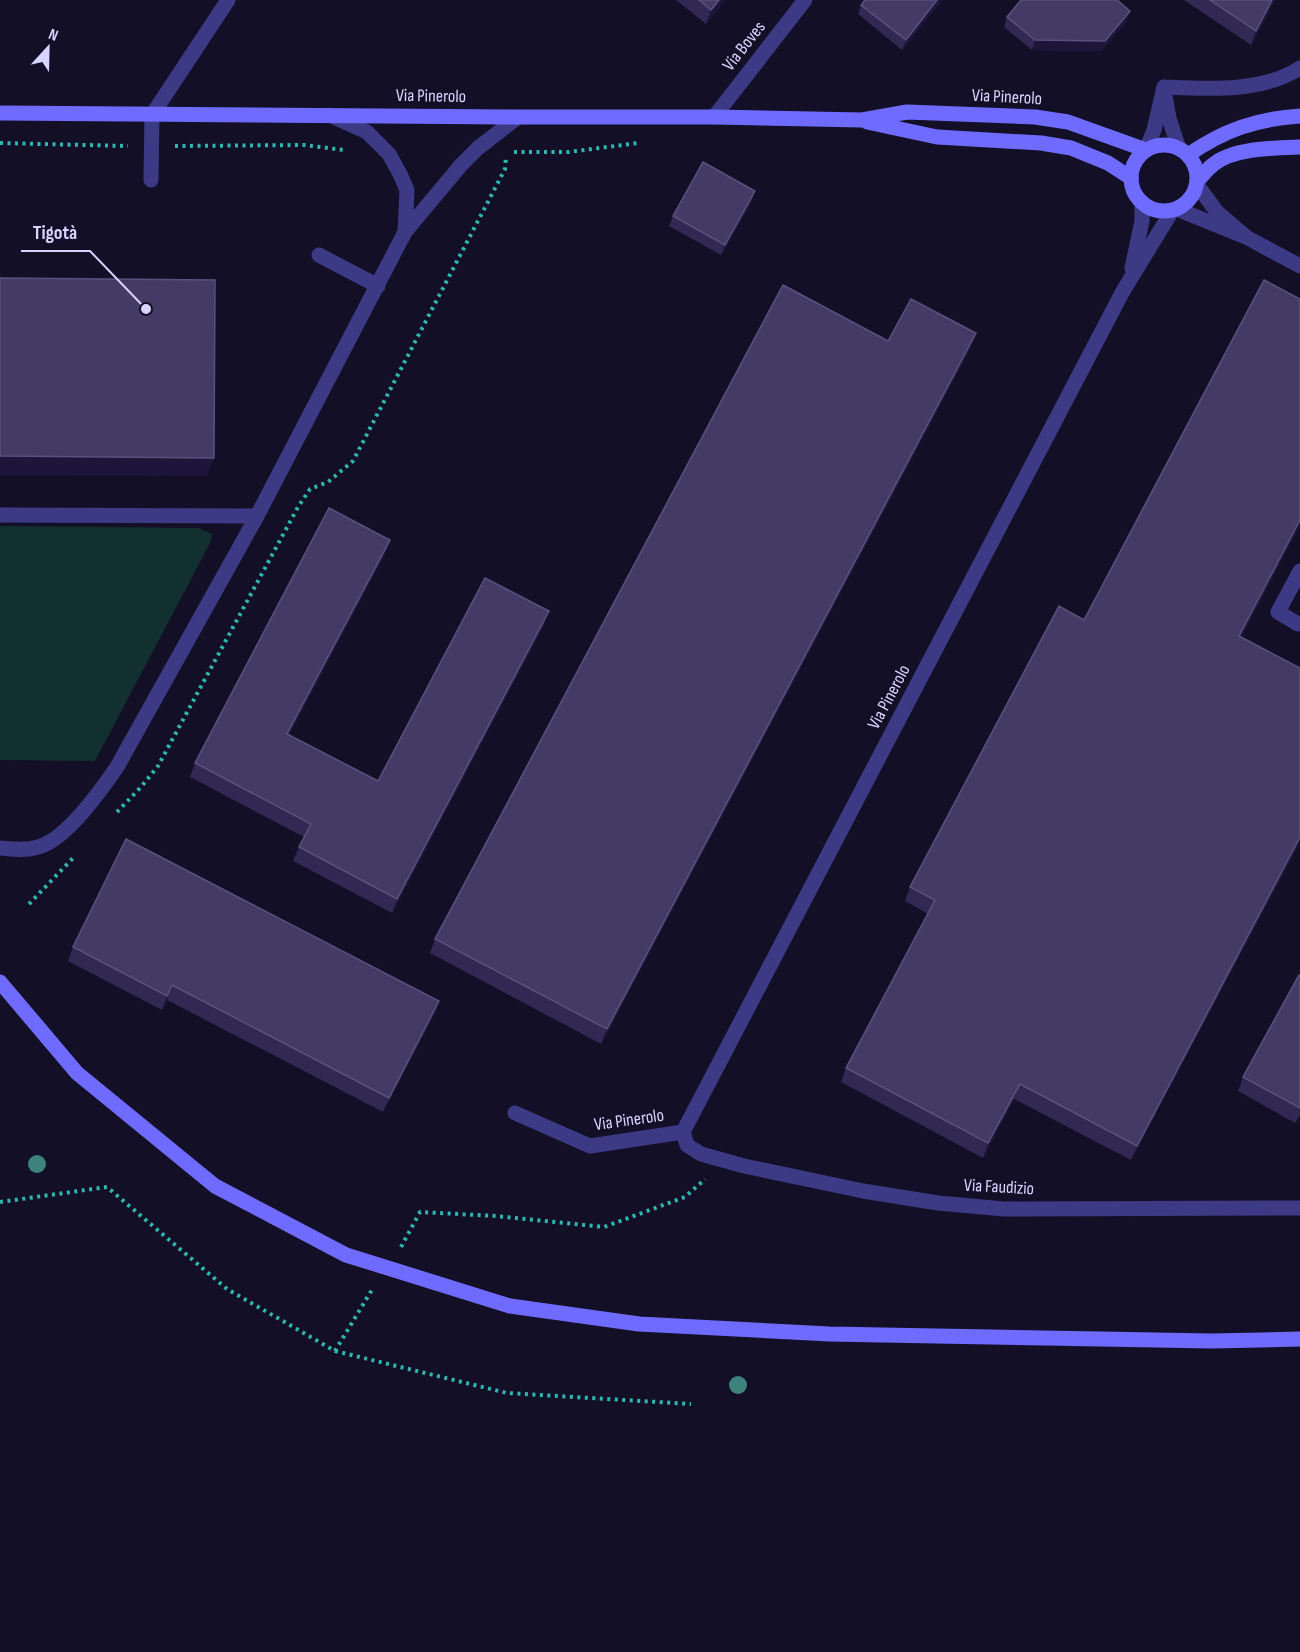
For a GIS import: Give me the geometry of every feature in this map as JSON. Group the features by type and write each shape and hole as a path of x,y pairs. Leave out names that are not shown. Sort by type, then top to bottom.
{"main road":[{"name":"Via Pinerolo","path":"0,113 862,120 907,112 1035,117 1068,122 1146,150 1157,146 1168,146 1183,152"},
{"path":"1197,183 1197,171 1183,152 1214,137 1245,126 1300,116"},
{"name":"Via Pinerolo","path":"862,120 937,137 1041,142 1071,148 1108,164 1131,178 1135,194 1142,202"},
{"name":"Via Pinerolo","path":"1174,210 1186,204 1197,183 1214,163 1260,148 1300,147"},
{"path":"1131,178 1138,157 1146,150"},
{"path":"1142,202 1156,210 1174,210"},
{"path":"0,981 77,1074 215,1186 346,1256 510,1306 639,1324 829,1334 1212,1341 1300,1339"}],"street":[{"path":"150,180 152,115 228,0"},
{"name":"Via Boves","path":"714,117 805,0"},
{"path":"1164,87 1202,89 1251,86 1291,74 1300,68"},
{"path":"1146,150 1154,130 1164,87"},
{"path":"1164,87 1169,118 1183,152"},
{"path":"329,115 367,132 389,154 407,190 405,232"},
{"path":"0,848 20,850 40,847 63,831 95,798 117,767 257,516 405,232 461,165 478,148 519,117"},
{"path":"1197,183 1217,213 1246,237"},
{"name":"Via Pinerolo","path":"1129,280 1138,246 1142,202"},
{"path":"1174,210 1246,237 1300,266"},
{"name":"Via Pinerolo","path":"701,1154 687,1145 683,1132 1129,280 1174,210"},
{"path":"319,255 378,286"},
{"path":"0,515 257,516"},
{"path":"1298,624 1278,612 1300,571"},
{"name":"Via Pinerolo","path":"515,1113 590,1146 683,1132"},
{"name":"Via Faudizio","path":"701,1154 744,1166 862,1191 938,1203 1004,1209 1300,1208"}],"path":[{"path":"109,820 158,766 310,489 328,482 353,461 505,169 506,152"},
{"path":"28,904 77,854"},
{"path":"335,1351 507,1393 691,1404"}],"green space":[{"path":"0,526 199,528 212,534 210,543 95,761 0,760"}],"building":[{"path":"699,0 719,0 711,10"},
{"path":"865,0 937,0 906,40 861,5"},
{"path":"1021,0 1117,0 1130,11 1105,41 1035,40 1007,17"},
{"path":"1210,0 1272,0 1256,31"},
{"path":"703,162 755,191 725,245 673,216"},
{"path":"0,278 215,280 214,458 0,456"},
{"path":"1264,280 1300,299 1300,520 1239,636 1300,668 1300,837 1137,1146 1020,1084 988,1143 846,1068 935,900 910,887 1059,606 1084,620"},
{"path":"783,285 888,341 911,299 976,333 607,1029 435,939"},
{"path":"329,508 390,540 287,734 378,781 485,578 549,611 397,899 299,847 311,824 195,763"},
{"path":"126,839 439,1001 389,1098 172,985 167,996 73,947"},
{"path":"1300,976 1300,1108 1243,1077"}],"place":[{"name":"Tigotà","path":"146,309"}]}
